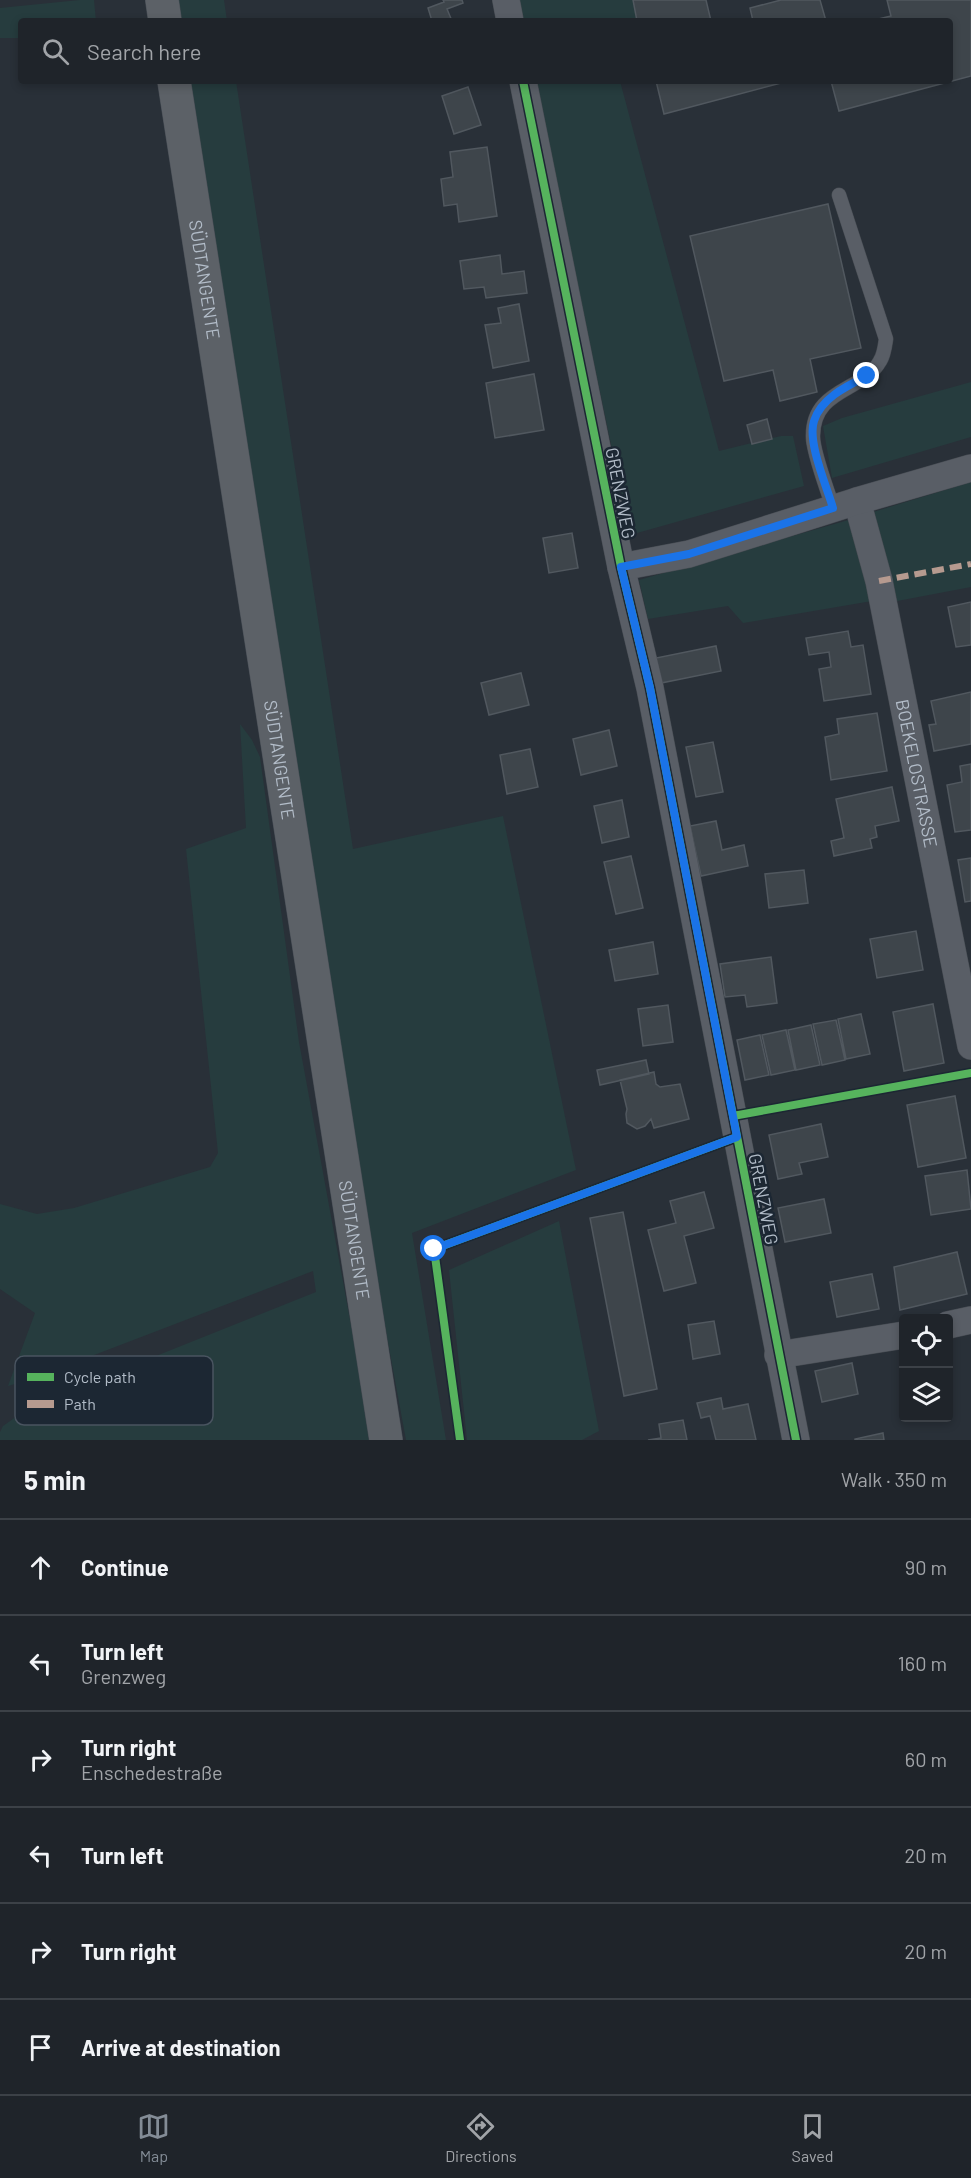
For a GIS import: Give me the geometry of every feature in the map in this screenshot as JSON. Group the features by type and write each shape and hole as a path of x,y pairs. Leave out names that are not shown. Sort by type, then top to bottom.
{"main road":[{"path":"162,0 165,18"},
{"name":"SÜDTANGENTE","path":"174,84 386,1440"}],"street":[{"path":"506,0 509,18"},
{"name":"GRENZWEG","path":"524,84 621,567 652,699 796,1440"},
{"path":"621,567 689,554 845,504 971,468"},
{"name":"BOEKELOSTRASSE","path":"845,504 879,581 971,1046"},
{"path":"953,1324 971,1320"},
{"path":"778,1355 899,1336"}],"lane":[{"path":"839,195 886,339 881,361 867,376 841,390 824,404 813,421 812,440 845,504"}],"green space":[{"path":"94,0 96,18 18,18 18,38 0,38 0,8"},
{"path":"175,0 224,0 227,18 178,18"},
{"path":"518,0 633,0 636,18 522,18"},
{"path":"187,84 236,84 353,849 503,816 576,1170 412,1233 446,1440 406,1440 387,1337"},
{"path":"536,84 621,84 719,451 781,436 793,436 804,486 630,535"},
{"path":"971,382 971,437 832,478 823,426 842,418"},
{"path":"971,482 971,587 892,602 870,513"},
{"path":"852,519 872,601 743,623 728,606 648,619 639,580"},
{"path":"240,724 252,740 260,757 299,1042 355,1347 369,1440 0,1440 3,1426 15,1418 15,1425 213,1425 213,1356 156,1356 316,1292 313,1271 92,1356 19,1356 35,1313 0,1289 0,1204 37,1214 74,1208 210,1167 218,1153 186,849 246,828"},
{"path":"559,1221 599,1431 582,1440 467,1440 449,1270"},
{"path":"15,1367 15,1384 8,1386"}],"building":[{"path":"443,0 462,0 463,3 447,9 451,18 431,18 428,8 444,2"},
{"path":"633,0 706,0 710,18 636,18"},
{"path":"781,0 820,0 825,18 752,18 750,8"},
{"path":"887,0 971,0 971,76 953,81 953,18 883,18 891,16"},
{"path":"657,84 777,84 664,114"},
{"path":"832,84 941,84 839,111"},
{"path":"468,87 481,125 454,134 442,96"},
{"path":"487,147 497,216 459,222 457,204 444,206 441,179 453,177 450,152"},
{"path":"828,204 861,348 810,359 817,392 780,401 773,370 724,381 690,236"},
{"path":"500,255 502,274 524,271 527,293 486,298 484,287 464,289 460,261"},
{"path":"519,304 529,361 493,368 485,325 501,323 498,308"},
{"path":"534,374 544,430 495,438 486,383"},
{"path":"767,419 772,439 752,444 747,425"},
{"path":"572,533 578,568 549,573 543,538"},
{"path":"971,602 971,645 956,647 948,607"},
{"path":"848,631 851,647 863,645 871,694 824,701 819,669 831,667 829,652 809,655 806,638"},
{"path":"716,646 721,671 661,683 656,658"},
{"path":"521,673 529,705 489,715 481,683"},
{"path":"971,692 971,744 934,751 929,725 936,724 931,701"},
{"path":"877,713 887,771 831,780 825,737 839,734 837,719"},
{"path":"609,730 617,766 581,775 573,739"},
{"path":"713,742 723,792 696,797 686,747"},
{"path":"530,749 538,787 507,794 500,755"},
{"path":"971,764 971,830 955,832 947,785 962,782 960,766"},
{"path":"892,787 899,821 875,826 877,837 870,839 872,848 834,856 831,841 844,838 836,799"},
{"path":"622,800 629,837 602,843 594,806"},
{"path":"716,821 722,850 744,845 748,866 701,876 690,826"},
{"path":"631,856 643,908 616,914 604,862"},
{"path":"971,858 971,901 965,902 958,860"},
{"path":"804,870 808,903 769,908 765,874"},
{"path":"916,931 923,970 877,978 870,939"},
{"path":"653,942 658,974 615,981 609,950"},
{"path":"771,957 777,1003 747,1007 745,995 725,997 720,964"},
{"path":"933,1004 944,1063 904,1071 893,1012"},
{"path":"668,1005 673,1042 643,1046 638,1009"},
{"path":"861,1014 870,1054 846,1059 838,1019"},
{"path":"836,1020 845,1060 822,1065 813,1024"},
{"path":"811,1025 820,1065 796,1070 788,1030"},
{"path":"786,1030 795,1070 771,1075 762,1035"},
{"path":"760,1035 769,1075 745,1080 737,1040"},
{"path":"646,1060 649,1074 600,1085 597,1070"},
{"path":"654,1072 656,1084 660,1087 680,1084 689,1119 654,1128 651,1119 645,1126 637,1129 627,1123 627,1109 620,1080"},
{"path":"955,1096 966,1158 918,1167 907,1105"},
{"path":"821,1124 828,1157 799,1163 802,1174 778,1179 769,1135"},
{"path":"967,1170 971,1209 931,1215 925,1176"},
{"path":"704,1192 714,1228 684,1236 696,1283 664,1291 648,1230 676,1223 670,1201"},
{"path":"824,1199 831,1233 785,1242 778,1208"},
{"path":"623,1212 657,1389 624,1396 590,1218"},
{"path":"957,1252 967,1294 900,1310 894,1267"},
{"path":"872,1274 879,1309 837,1317 830,1282"},
{"path":"714,1321 720,1354 693,1359 688,1325"},
{"path":"852,1363 858,1394 822,1402 815,1371"},
{"path":"721,1398 723,1409 748,1404 756,1440 716,1440 710,1416 701,1418 697,1403"},
{"path":"683,1420 687,1440 648,1440 661,1438 659,1424"},
{"path":"883,1433 884,1440 855,1440 855,1439"}],"marked path":[{"path":"879,581 971,564"}],"cycle path":[{"path":"524,84 621,567 650,688 796,1440"},
{"path":"733,1116 971,1073"},
{"path":"460,1440 434,1249 737,1137"}],"route":[{"path":"434,1249 737,1137 650,688 621,567 689,554 833,508 812,440 813,421 824,404 841,390 867,376"}]}
